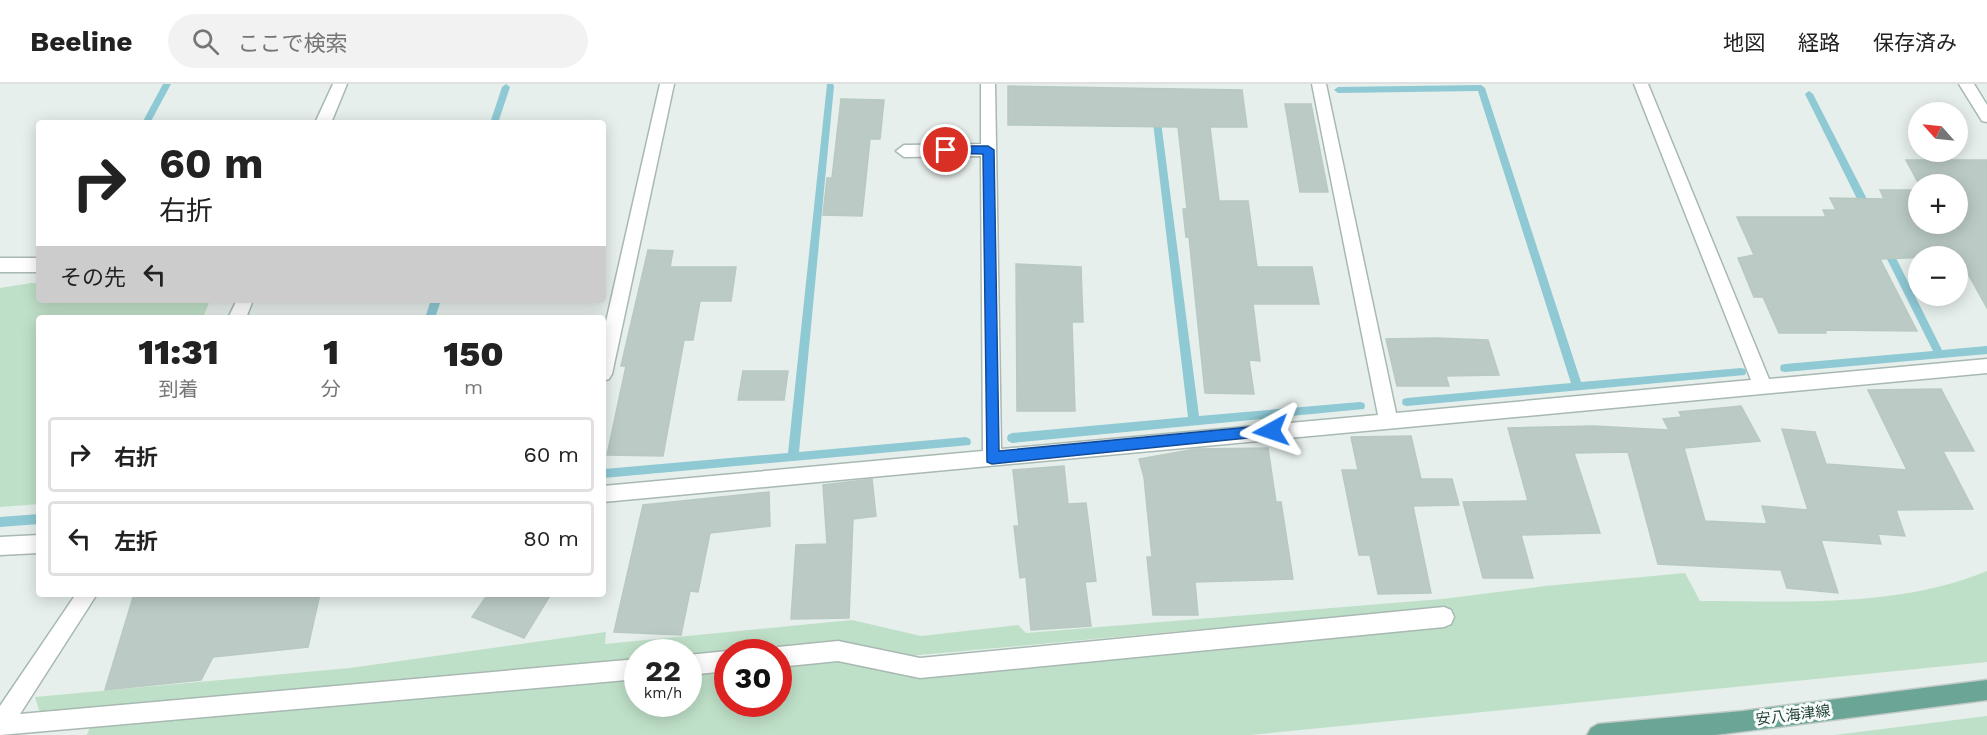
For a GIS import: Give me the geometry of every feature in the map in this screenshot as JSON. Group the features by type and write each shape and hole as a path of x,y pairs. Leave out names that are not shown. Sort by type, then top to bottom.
{"main road":[{"name":"安八海津線","path":"1598,735 1743,722 1987,690"}],"street":[{"path":"324,120 340,84"},
{"path":"606,361 668,84"},
{"path":"988,84 992,458"},
{"path":"1319,84 1388,420"},
{"path":"1641,84 1763,387"},
{"path":"1966,84 1987,117"},
{"path":"904,151 988,150"},
{"path":"0,265 36,265"},
{"path":"606,494 1987,366"},
{"path":"0,546 36,544"},
{"path":"0,726 85,597"},
{"path":"792,656 838,651 920,668 1444,617"},
{"path":"0,726 624,670"}],"green space":[{"path":"36,283 36,303 209,303 204,315 36,315 36,504 0,507 0,288"},
{"path":"1987,571 1987,662 1251,735 87,735 90,727 624,679 624,717 702,717 702,673 714,671 714,717 792,717 792,665 841,660 915,677 1450,627 1444,607 909,656 838,641 792,645 792,639 714,639 714,652 702,653 702,639 656,639 852,620 921,636 1018,625 1026,633 1442,599 1545,586 1685,573 1700,601 1846,600 1882,597 1953,583"},
{"path":"606,632 605,644 624,642 624,660 40,713 35,697 350,668"},
{"path":"1987,716 1987,735 1834,735"}],"building":[{"path":"1008,86 1242,90 1247,127 1210,127 1219,201 1248,201 1257,267 1312,267 1319,304 1253,304 1260,361 1249,360 1254,394 1205,393 1189,237 1186,237 1183,209 1187,209 1178,127 1008,125"},
{"path":"841,99 884,100 880,139 870,139 862,216 823,215 827,178 832,178"},
{"path":"1285,104 1311,104 1328,192 1300,192"},
{"path":"1906,160 1908,162 1968,162 1968,160 1987,160 1987,308 1968,274 1968,246 1908,246 1908,258 1880,259 1917,331 1825,330 1826,333 1779,333 1763,297 1754,297 1738,258 1754,255 1737,217 1826,217 1823,210 1836,210 1830,198 1884,199 1880,190 1908,190 1908,234 1968,234 1968,174 1914,174"},
{"path":"648,250 673,251 670,267 736,267 731,301 700,301 693,340 684,340 663,456 607,455 626,366 621,366"},
{"path":"1016,264 1081,267 1083,322 1072,322 1075,411 1017,411"},
{"path":"1386,339 1488,340 1499,375 1446,376 1449,386 1397,386"},
{"path":"743,371 788,371 784,400 738,400"},
{"path":"1941,389 1974,451 1943,451 1973,509 1896,510 1905,536 1878,534 1881,544 1821,540 1838,593 1787,588 1781,570 1658,564 1628,452 1574,453 1600,533 1521,535 1533,578 1483,578 1463,502 1528,501 1508,428 1593,426 1669,430 1663,419 1682,417 1679,412 1741,406 1760,441 1684,448 1705,521 1767,524 1762,506 1808,510 1782,429 1815,432 1826,464 1907,470 1868,390"},
{"path":"1411,436 1421,479 1452,479 1459,505 1413,506 1431,593 1378,594 1370,555 1359,555 1342,470 1358,470 1351,437"},
{"path":"1268,448 1276,502 1281,502 1293,579 1195,582 1198,615 1153,615 1147,557 1152,557 1144,477 1139,459 1196,449"},
{"path":"1064,466 1068,504 1086,503 1096,581 1085,582 1091,626 1031,630 1026,577 1020,578 1014,526 1019,526 1013,470"},
{"path":"872,479 876,516 853,519 849,618 791,619 796,545 827,544 823,485"},
{"path":"769,492 770,526 710,533 698,592 690,591 681,635 614,632 643,505"},
{"path":"133,597 319,597 308,647 213,657 201,680 105,690"},
{"path":"486,597 549,597 524,638 472,617"}],"waterway":[{"path":"148,120 167,84"},
{"path":"793,457 830,86"},
{"path":"495,120 506,87"},
{"path":"1338,90 1481,88 1577,387"},
{"path":"1809,94 1867,209"},
{"path":"1156,114 1194,421"},
{"path":"1886,247 1940,354"},
{"path":"431,315 435,303"},
{"path":"1940,354 1987,350"},
{"path":"1785,368 1940,354"},
{"path":"1577,387 1741,372"},
{"path":"1407,402 1577,387"},
{"path":"1012,438 1360,406"},
{"path":"606,474 966,442"},
{"path":"0,522 36,519"}],"route":[{"path":"946,150 988,150 992,458 1271,431"}]}
